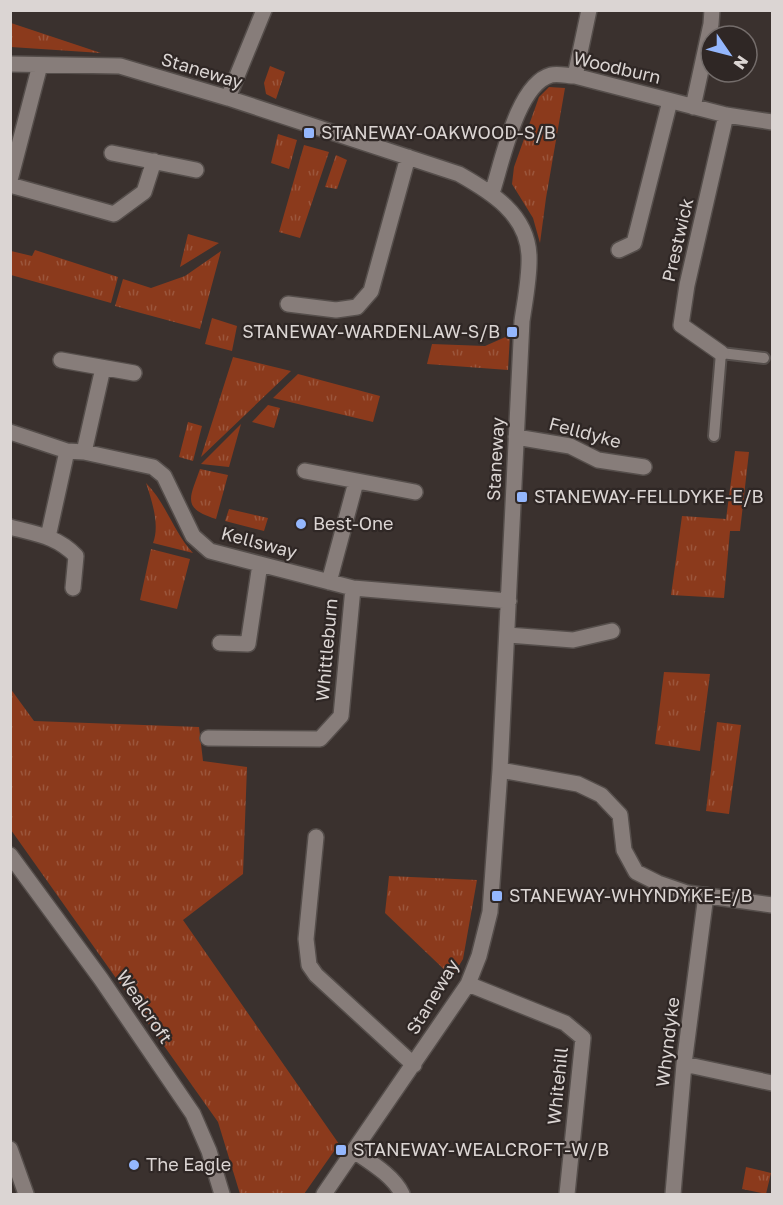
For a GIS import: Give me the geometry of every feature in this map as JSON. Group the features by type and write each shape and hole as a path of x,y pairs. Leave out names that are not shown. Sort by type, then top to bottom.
{"street":[{"path":"228,99 264,10"},
{"path":"575,76 589,10"},
{"path":"693,107 712,10"},
{"name":"Staneway","path":"10,63 120,66 228,99 459,174 492,193 523,227 529,255 522,321 500,770 490,912 479,956 468,984 324,1194"},
{"path":"10,180 40,65"},
{"name":"Woodburn","path":"492,193 520,106 536,83 552,74 575,76 726,115 772,122"},
{"path":"619,250 634,243 670,101"},
{"name":"Prestwick","path":"721,354 681,325 687,285 726,115"},
{"path":"112,153 196,170"},
{"path":"288,304 336,310 357,307 371,291 408,157"},
{"path":"10,185 114,214 144,192 154,161"},
{"path":"61,360 134,373"},
{"path":"84,452 103,368"},
{"name":"Kellsway","path":"10,432 67,451 84,452 153,467 164,476 193,536 210,551 353,588 509,601"},
{"name":"Felldyke","path":"516,437 570,446 598,460 645,467"},
{"path":"48,537 67,451"},
{"path":"305,471 415,492"},
{"path":"329,582 356,482"},
{"path":"10,527 48,537 64,544 76,556 73,588"},
{"path":"220,643 248,644 260,564"},
{"name":"Whittleburn","path":"208,738 320,739 341,716 353,588"},
{"path":"507,635 573,640 612,631"},
{"path":"500,770 578,784 601,795 620,815 624,850 636,872 658,883 687,893 772,905"},
{"path":"316,837 306,939 309,965 316,975 414,1065"},
{"name":"Wealcroft","path":"10,855 101,979 193,1114 209,1151 222,1194"},
{"name":"Whyndyke","path":"673,1194 684,1064 706,895"},
{"name":"Whitehill","path":"468,984 565,1023 583,1038 567,1194"},
{"path":"684,1064 772,1083"},
{"path":"10,1149 26,1194"},
{"path":"354,1151 377,1168 402,1194"}],"lane":[{"path":"714,436 721,354 764,358"}],"green space":[{"path":"11,23 101,53 11,47"},
{"path":"270,66 285,72 276,99 266,94 264,83"},
{"path":"549,87 565,88 540,243 533,218 512,184 514,167 539,97"},
{"path":"278,134 297,140 289,169 271,163"},
{"path":"304,145 329,152 300,238 279,232"},
{"path":"336,155 347,160 337,189 325,187"},
{"path":"188,234 219,243 180,267"},
{"path":"35,250 118,277 111,303 11,275 11,251 32,256"},
{"path":"221,251 200,329 115,306 123,279 151,288 185,276"},
{"path":"212,318 237,326 232,351 205,344"},
{"path":"510,335 508,370 427,364 432,344 485,346"},
{"path":"233,357 291,371 201,457"},
{"path":"298,374 380,396 373,422 273,398"},
{"path":"268,405 280,408 274,428 252,422"},
{"path":"188,422 202,426 193,461 179,457"},
{"path":"241,424 229,467 201,464"},
{"path":"735,451 749,452 740,531 730,531 724,598 671,595 682,516 726,519"},
{"path":"200,469 228,475 216,519 197,511 191,501"},
{"path":"146,483 193,553 153,543 156,529 153,505"},
{"path":"229,509 268,518 264,531 225,521"},
{"path":"151,549 190,559 177,609 140,600"},
{"path":"664,672 710,674 700,751 655,744"},
{"path":"10,688 34,721 199,727 203,761 247,767 243,874 183,920 339,1144 304,1194 240,1194 218,1122 11,830"},
{"path":"717,722 741,725 729,814 706,811"},
{"path":"389,876 477,880 463,959 452,977 385,913"},
{"path":"746,1167 771,1173 766,1194 742,1189"}],"place":[{"name":"STANEWAY-OAKWOOD-S/B","path":"309,133"},
{"name":"STANEWAY-WARDENLAW-S/B","path":"512,332"},
{"name":"STANEWAY-FELLDYKE-E/B","path":"522,497"},
{"name":"Best-One","path":"301,524"},
{"name":"STANEWAY-WHYNDYKE-E/B","path":"497,896"},
{"name":"STANEWAY-WEALCROFT-W/B","path":"341,1150"},
{"name":"The Eagle","path":"134,1165"}]}
